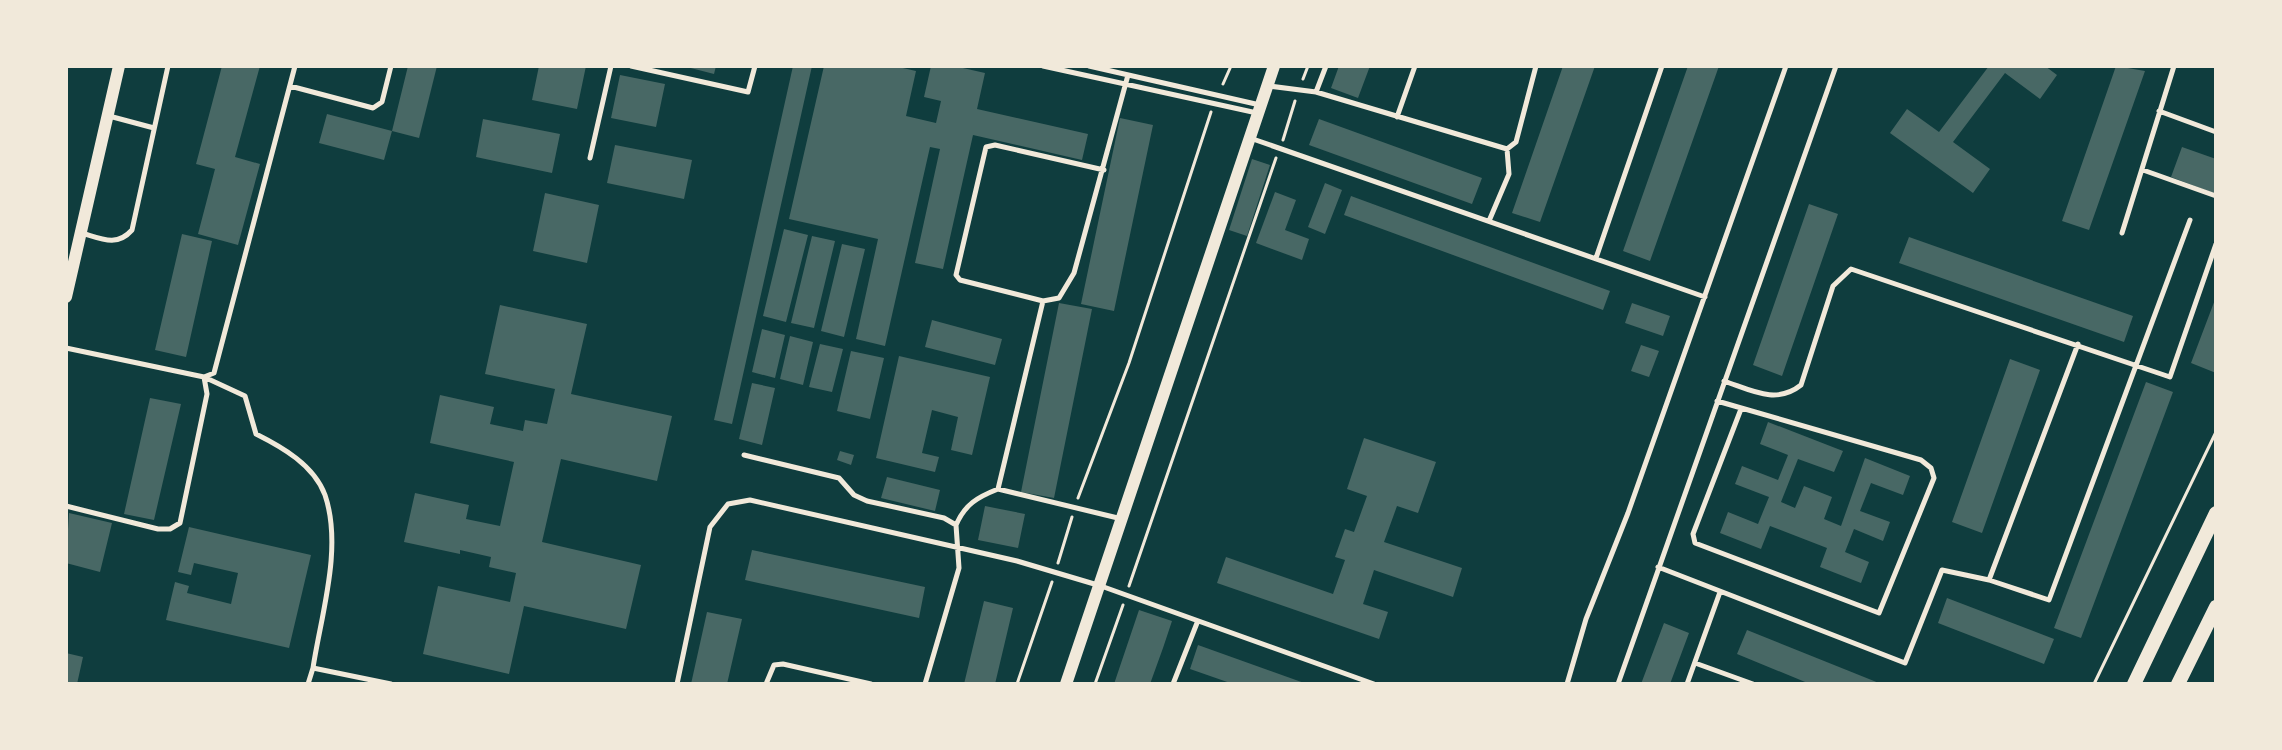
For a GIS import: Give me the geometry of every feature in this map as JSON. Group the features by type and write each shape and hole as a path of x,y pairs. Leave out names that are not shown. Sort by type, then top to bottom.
{"main road":[{"path":"2134,684 2216,513"},
{"path":"2178,684 2216,607"}],"street":[{"path":"66,297 119,66"},
{"path":"1066,684 1274,66"}],"lane":[{"path":"80,232 112,242 124,239 132,230 168,66"},
{"path":"204,377 214,373 219,365 295,66"},
{"path":"290,86 373,108 382,102 391,66"},
{"path":"590,158 611,66"},
{"path":"631,66 748,92 755,66"},
{"path":"1043,66 1214,103 1259,109"},
{"path":"1089,66 1218,95 1259,109"},
{"path":"1316,92 1326,66"},
{"path":"1397,117 1415,66"},
{"path":"1507,149 1516,142 1536,66"},
{"path":"1596,258 1662,66"},
{"path":"1567,684 1586,619 1628,513 1786,66"},
{"path":"1618,684 1836,66"},
{"path":"2122,233 2174,66"},
{"path":"1104,170 995,145 986,147 956,275 960,280 1043,301 1059,298 1070,285 1104,170 1128,75"},
{"path":"1267,86 1300,87 1507,149"},
{"path":"2159,111 2216,132"},
{"path":"107,116 154,128"},
{"path":"1250,138 1705,297"},
{"path":"1489,221 1509,174 1507,149"},
{"path":"2143,170 2216,196"},
{"path":"1658,567 1905,663 1942,570 1989,580 2049,600 2190,220"},
{"path":"1724,381 1776,397 1791,393 1801,385 1833,286 1851,269 2170,377 2216,244"},
{"path":"998,489 1043,301"},
{"path":"1989,580 2078,344"},
{"path":"66,348 204,377 245,396 256,434 303,463 324,493 332,535 308,684"},
{"path":"66,506 158,529 170,529 180,523 207,394 204,377"},
{"path":"1717,401 1921,460 1931,468 1934,478 1879,613 1695,543 1693,534 1741,409"},
{"path":"744,455 839,478 854,495 867,501 944,518 956,525"},
{"path":"925,684 959,568 956,525 962,511 978,497 998,489 1123,520"},
{"path":"677,684 710,527 728,504 750,500 1055,572 1374,684"},
{"path":"1687,684 1720,592"},
{"path":"1173,684 1197,623"},
{"path":"1695,663 1753,684"},
{"path":"766,684 774,665 783,664 871,684"},
{"path":"313,668 391,684"}],"path":[{"path":"1218,95 1231,66"},
{"path":"1095,684 1308,66"},
{"path":"1017,684 1075,506 1129,363 1179,216 1193,158 1214,103"},
{"path":"2094,684 2216,432"}],"building":[{"path":"222,66 260,66 235,157 260,164 238,245 198,234 215,169 196,164"},
{"path":"408,66 437,66 419,138 392,131"},
{"path":"539,66 586,66 577,109 532,100"},
{"path":"683,66 716,66 714,74"},
{"path":"793,66 812,66 732,424 714,420"},
{"path":"824,66 894,66 916,71 906,116 936,123 941,101 924,97 931,66 954,66 985,73 977,109 1088,134 1082,160 973,135 943,269 915,263 940,149 930,147 885,346 856,339 878,239 789,219"},
{"path":"1339,66 1370,66 1358,98 1331,88"},
{"path":"1563,66 1595,66 1540,222 1512,213"},
{"path":"1688,66 1719,66 1650,261 1623,251"},
{"path":"1989,66 2045,66 2057,75 2040,99 2005,73 1953,142 1990,169 1973,193 1890,133 1907,109 1939,132"},
{"path":"2116,66 2145,71 2089,230 2062,221"},
{"path":"620,75 665,84 656,127 611,118"},
{"path":"327,114 392,131 384,160 319,143"},
{"path":"1120,118 1153,125 1114,311 1081,304"},
{"path":"483,119 560,134 552,173 476,157"},
{"path":"1319,119 1482,178 1472,204 1309,145"},
{"path":"615,145 692,160 684,199 607,183"},
{"path":"2182,147 2216,159 2216,194 2171,177"},
{"path":"1252,159 1270,165 1247,236 1229,230"},
{"path":"1325,183 1342,190 1325,234 1308,227"},
{"path":"1275,192 1296,200 1285,230 1309,239 1302,260 1256,243"},
{"path":"545,193 599,205 587,263 533,251"},
{"path":"1351,196 1610,291 1603,310 1344,215"},
{"path":"1809,204 1838,214 1782,376 1753,365"},
{"path":"784,229 808,235 786,322 763,316"},
{"path":"182,234 212,241 186,357 155,350"},
{"path":"812,236 835,241 814,328 791,323"},
{"path":"1909,237 2133,316 2124,342 1899,263"},
{"path":"842,244 865,249 844,337 821,331"},
{"path":"2216,297 2216,373 2191,363"},
{"path":"1059,303 1092,309 1054,498 1021,492"},
{"path":"1632,303 1670,316 1663,336 1625,323"},
{"path":"500,305 587,324 571,394 672,416 657,481 561,459 542,542 641,565 626,629 524,606 509,674 423,654 438,586 510,602 516,573 489,567 491,557 404,542 415,493 469,505 466,519 500,526 514,462 430,443 440,395 494,407 490,424 523,431 525,420 547,424 555,389 485,374"},
{"path":"932,320 1002,339 995,365 925,347"},
{"path":"762,329 785,335 775,378 752,372"},
{"path":"790,336 813,342 803,385 780,379"},
{"path":"820,344 843,349 832,392 809,387"},
{"path":"1641,345 1659,351 1649,377 1631,371"},
{"path":"851,351 884,358 870,419 837,411"},
{"path":"899,356 990,377 972,455 951,450 958,417 932,410 922,453 939,457 935,472 876,458"},
{"path":"2010,359 2040,370 1982,533 1952,522"},
{"path":"2146,382 2173,392 2081,638 2054,628"},
{"path":"752,383 775,388 762,445 739,439"},
{"path":"150,398 181,404 154,520 124,514"},
{"path":"1768,422 1843,451 1834,472 1798,459 1781,502 1795,508 1804,486 1832,497 1824,519 1841,526 1865,458 1910,476 1903,495 1871,483 1860,511 1890,522 1883,541 1854,529 1845,552 1869,562 1861,583 1820,567 1827,548 1770,526 1761,549 1720,533 1728,512 1758,524 1769,497 1735,484 1742,466 1778,480 1788,455 1760,444"},
{"path":"1364,438 1436,462 1418,513 1397,506 1384,542 1462,568 1453,597 1374,570 1363,604 1388,612 1379,639 1217,583 1226,557 1333,594 1345,560 1335,557 1345,529 1354,532 1367,496 1347,489"},
{"path":"840,451 854,455 851,465 837,460"},
{"path":"887,477 940,490 935,511 881,498"},
{"path":"985,506 1025,514 1018,548 978,540"},
{"path":"69,513 112,523 100,572 66,563"},
{"path":"189,527 311,555 289,648 166,620 175,582 189,586 187,593 231,604 238,573 194,563 191,575 178,572"},
{"path":"752,550 925,587 919,618 745,580"},
{"path":"1947,598 2054,639 2044,664 1938,623"},
{"path":"984,601 1013,608 995,684 964,684"},
{"path":"1139,610 1172,621 1163,648 1150,684 1114,684"},
{"path":"707,612 742,619 727,684 691,684"},
{"path":"1664,623 1689,633 1670,684 1641,684"},
{"path":"1747,630 1881,684 1810,684 1737,654"},
{"path":"1198,645 1307,684 1233,684 1190,669"},
{"path":"66,653 83,657 77,684 66,684"}]}
